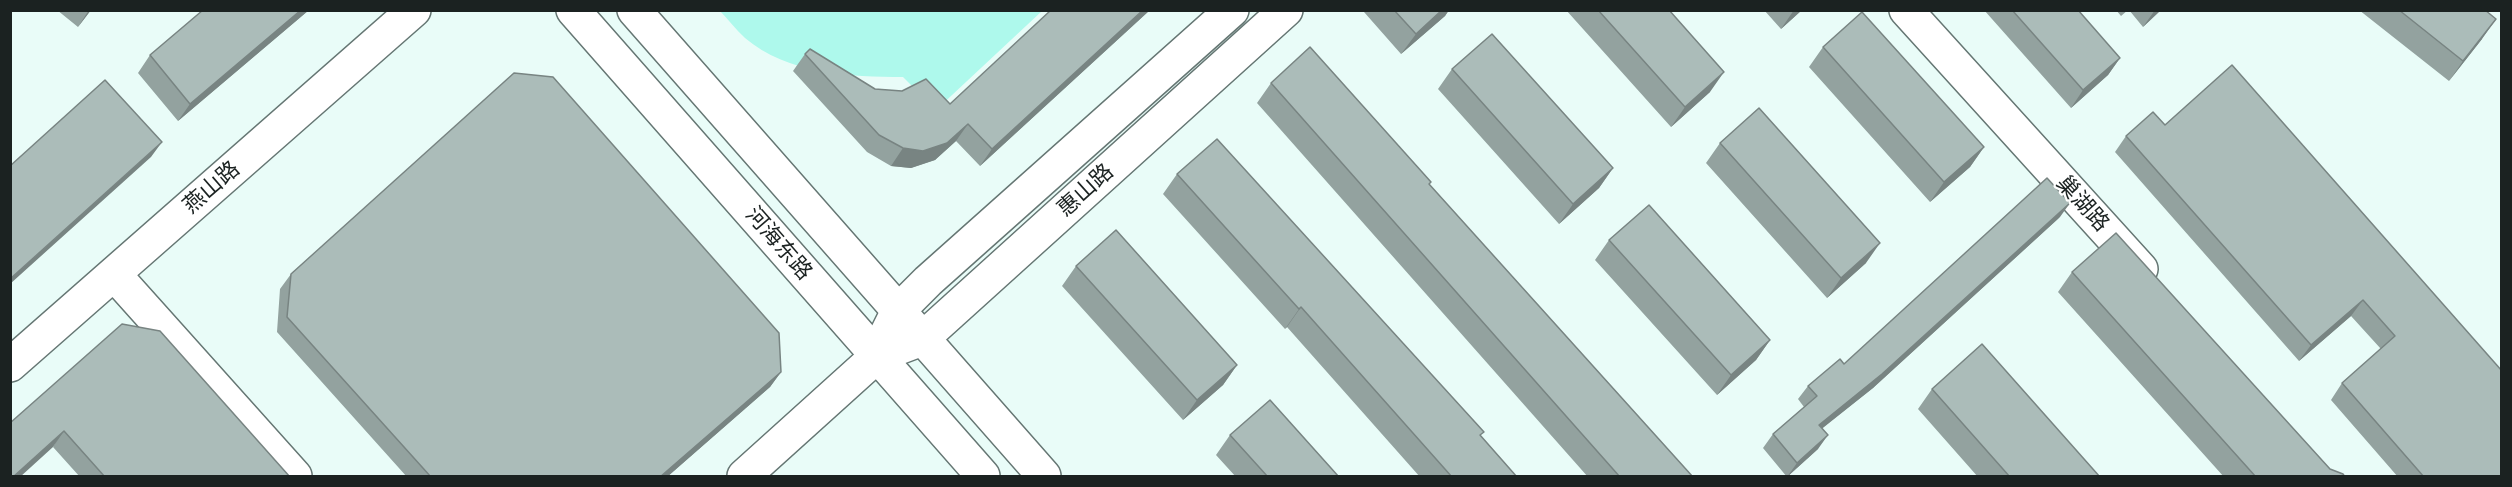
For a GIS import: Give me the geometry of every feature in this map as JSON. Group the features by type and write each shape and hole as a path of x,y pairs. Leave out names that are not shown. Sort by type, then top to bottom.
{"street":[{"name":"燕山路","path":"10,365 414,10"},
{"name":"河海东路","path":"573,10 982,477"},
{"name":"河海东路","path":"634,10 1044,477"},
{"name":"惠山路","path":"877,356 898,311 928,281 1232,10"},
{"name":"惠山路","path":"744,477 877,356 922,339 1286,10"},
{"name":"巢湖路","path":"1906,10 2158,287"},
{"path":"114,274 295,477"}],"green space":[{"path":"720,11 1042,11 936,110 903,77 862,76 820,71 780,59 745,38"}],"building":[{"path":"203,10 301,10 190,104 150,55"},
{"path":"1051,10 1143,10 992,149 968,124 947,143 923,151 903,148 879,135 805,54 810,49 875,89 902,91 926,79 950,104"},
{"path":"1394,10 1442,10 1416,34"},
{"path":"1598,10 1669,10 1724,72 1685,107"},
{"path":"2012,10 2078,10 2120,58 2083,90"},
{"path":"2399,10 2485,10 2496,19 2463,61"},
{"path":"1862,12 1984,147 1944,182 1823,47"},
{"path":"1492,34 1613,168 1573,204 1452,69"},
{"path":"1310,47 1431,182 1429,184 1693,477 1620,477 1271,83"},
{"path":"2232,65 2502,371 2502,477 2424,477 2342,383 2395,336 2363,300 2311,345 2126,136 2153,112 2165,125"},
{"path":"514,73 553,77 779,333 781,372 660,477 431,477 287,317 291,274"},
{"path":"105,80 162,142 10,279 10,166"},
{"path":"1759,108 1880,243 1841,278 1720,143"},
{"path":"1217,139 1484,432 1480,435 1517,477 1452,477 1301,307 1299,309 1177,174"},
{"path":"2047,178 2070,203 1882,374 1819,425 1828,435 1797,463 1773,434 1817,396 1808,386 1840,359 1844,364"},
{"path":"1649,205 1770,340 1731,375 1609,240"},
{"path":"1116,230 1237,365 1197,400 1076,266"},
{"path":"2116,233 2330,469 2345,477 2256,477 2072,272"},
{"path":"122,324 160,331 290,477 105,477 64,431 13,477 10,477 10,423"},
{"path":"1982,344 2100,477 2010,477 1932,389"},
{"path":"1270,400 1339,477 1268,477 1230,435"}]}
